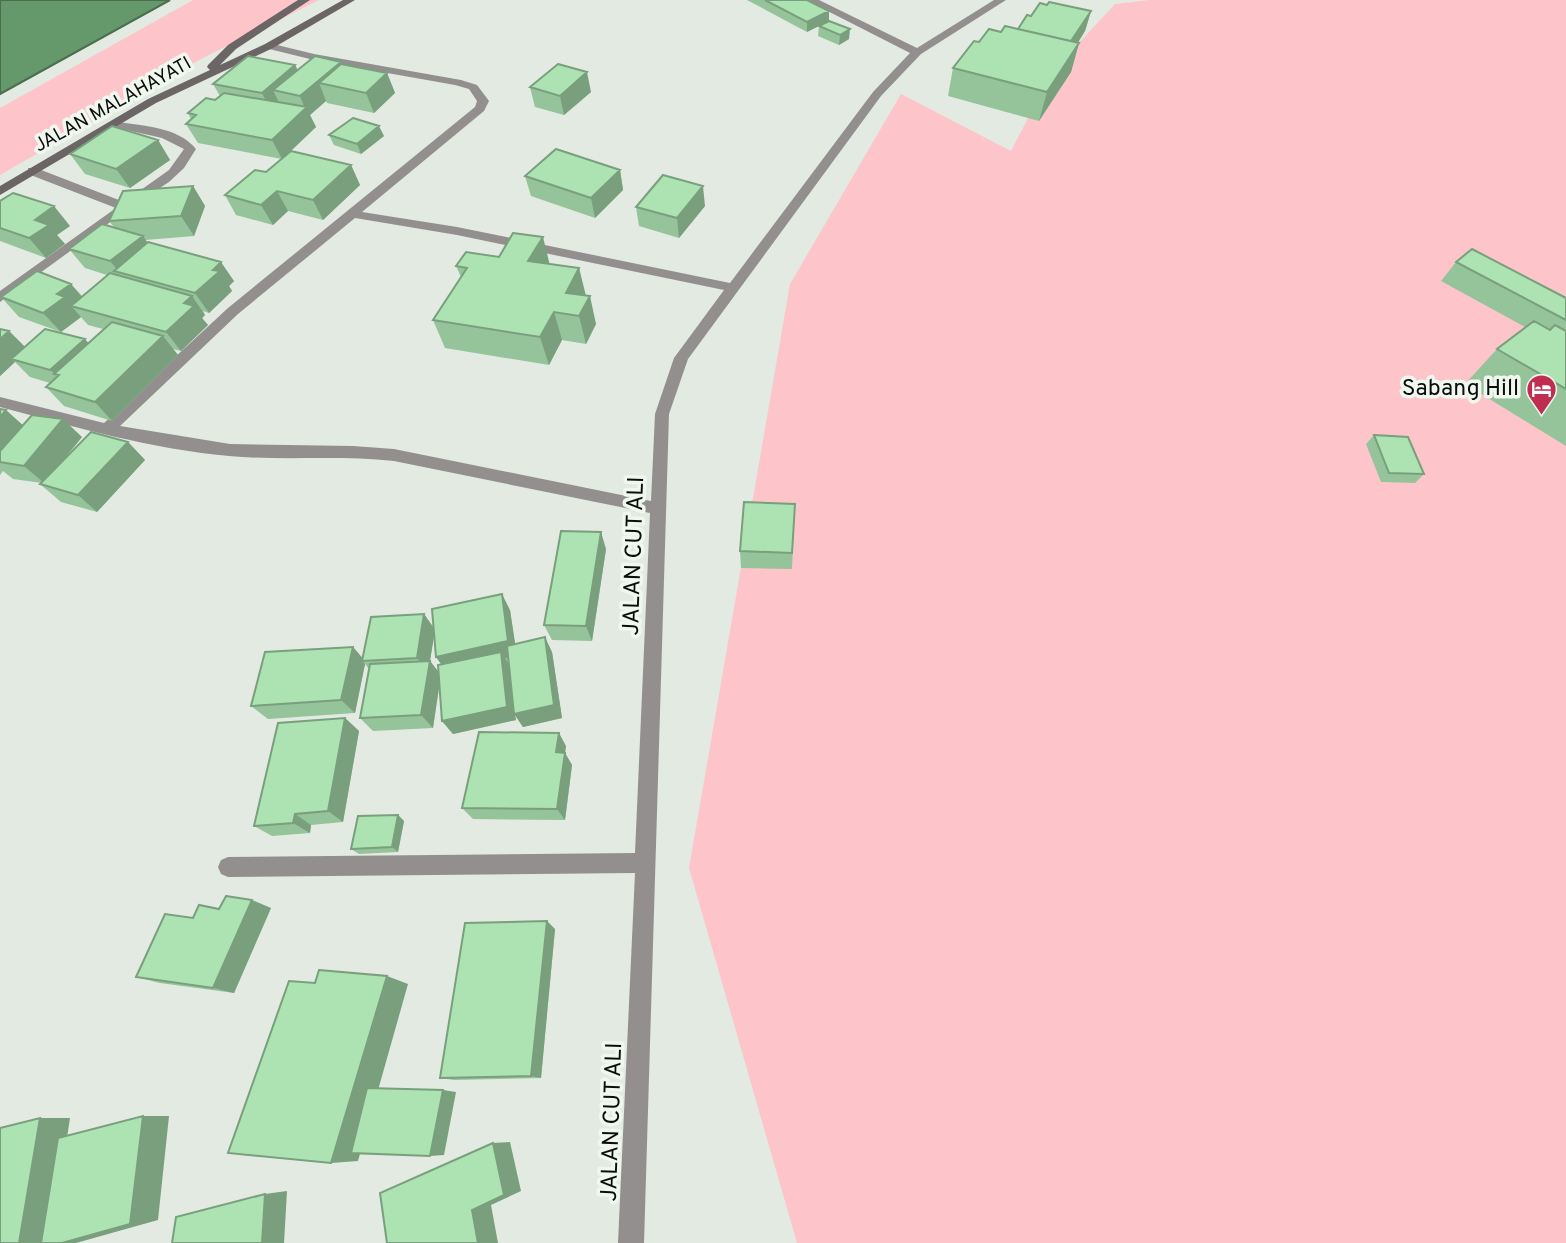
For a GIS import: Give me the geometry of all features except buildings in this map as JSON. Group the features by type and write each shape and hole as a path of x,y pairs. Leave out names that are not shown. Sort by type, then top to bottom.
{"main road":[{"name":"JALAN MALAHAYATI","path":"207,73 232,47 305,0"},
{"name":"JALAN MALAHAYATI","path":"0,191 113,124 207,73 269,46 350,0"}],"street":[{"path":"811,0 917,52"},
{"name":"JALAN CUT ALI","path":"631,1243 662,414 681,358 877,94 917,52 1001,0"},
{"path":"107,429 233,311 480,109 483,101 480,93 473,87 457,82 314,57 269,46"},
{"path":"0,298 166,178 187,157 190,149 187,144 174,137 113,124"},
{"path":"32,171 125,207"},
{"path":"354,214 457,231 733,288"},
{"path":"0,402 107,429 226,449 281,453 355,449 394,455 660,509"},
{"path":"228,867 645,863"}],"shaded area":[{"path":"0,0 170,0 0,94"},
{"path":"193,0 319,0 201,59 0,175 0,108"},
{"path":"1149,0 1566,0 1566,1243 797,1243 689,868 790,284 901,94 1011,151 1052,72 1115,4"}],"place":[{"name":"Sabang Hill","path":"1542,416"}]}
